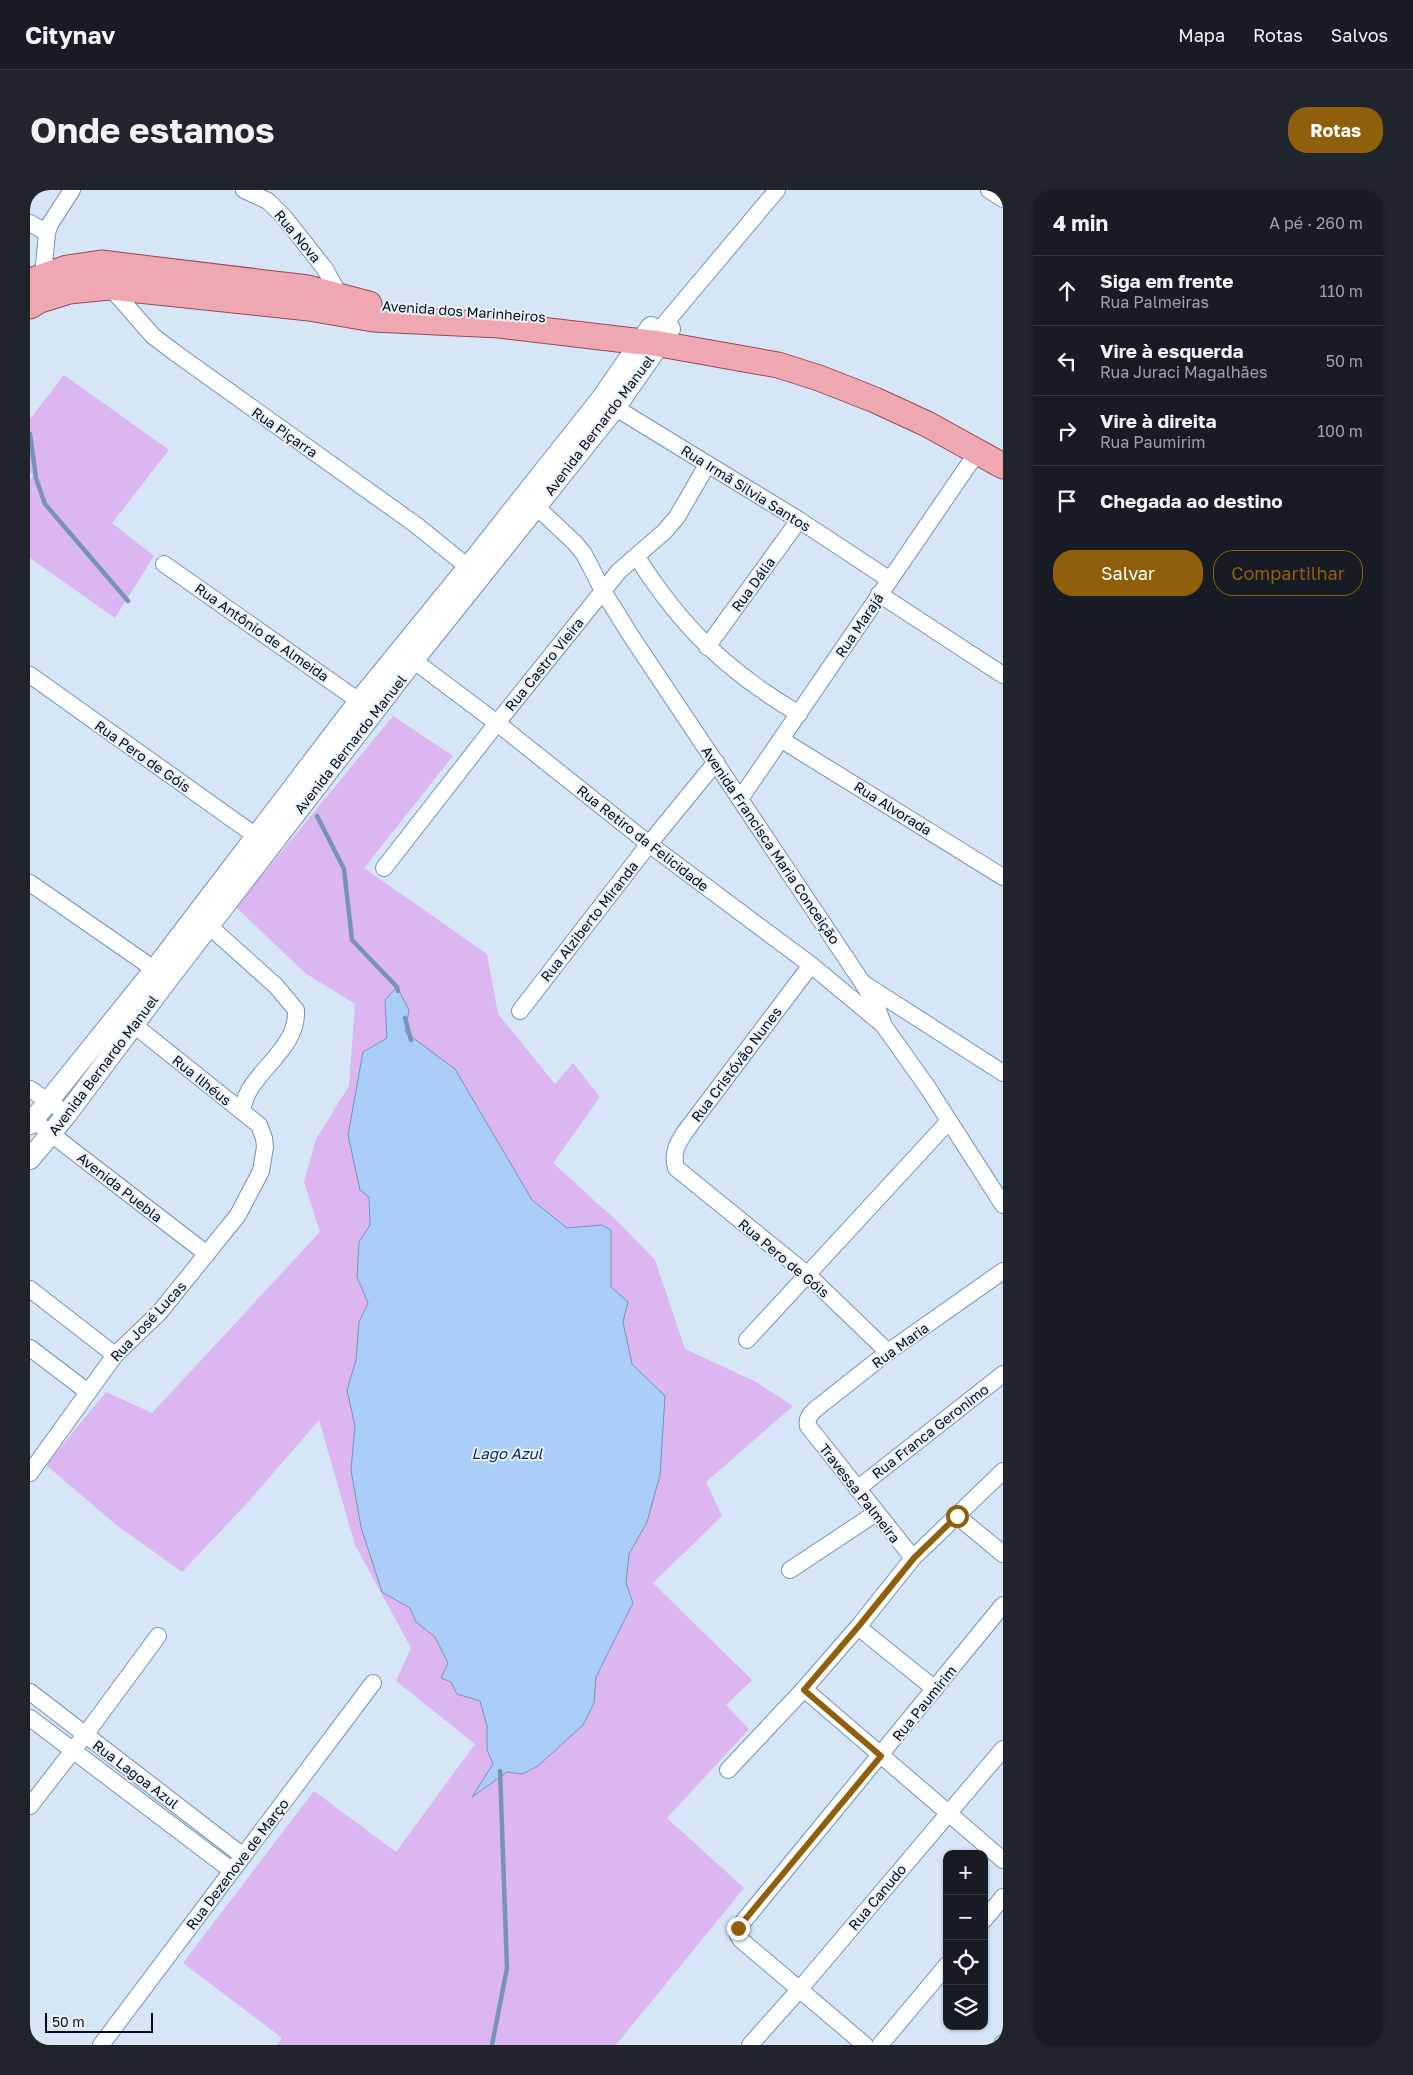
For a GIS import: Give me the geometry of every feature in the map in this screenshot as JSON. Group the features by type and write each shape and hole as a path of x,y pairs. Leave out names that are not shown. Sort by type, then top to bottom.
{"main road":[{"name":"Avenida dos Marinheiros","path":"37,278 67,268 101,263 308,288 375,305 396,308 498,312 656,334"},
{"name":"Avenida dos Marinheiros","path":"30,306 40,300 69,291 110,287 309,308 373,319 656,334"},
{"path":"656,334 704,334 783,351 823,364 891,389 933,409 1003,448"},
{"path":"656,334 778,365 819,378 918,420 1003,466"}],"street":[{"path":"37,278 47,234 57,211 72,190"},
{"name":"Rua Nova","path":"244,190 263,196 325,269 340,296"},
{"path":"656,334 777,190"},
{"path":"989,190 1003,199"},
{"path":"30,223 47,234"},
{"name":"Rua Piçarra","path":"110,287 160,341 239,400 416,526 468,567"},
{"name":"Avenida Bernardo Manuel","path":"30,1159 68,1114 134,1025 161,975 256,836 359,701 407,656 531,502 608,403 656,334"},
{"name":"Rua Irmã Silvia Santos","path":"608,403 798,520 890,580"},
{"name":"Rua Marajá","path":"740,799 978,451"},
{"name":"Rua Castro Vieira","path":"384,868 619,571 664,532 678,516 707,465"},
{"name":"Avenida Bernardo Manuel","path":"31,1122 161,975 209,926 407,656 468,567 531,502"},
{"name":"Avenida Francisca Maria Conceição","path":"531,502 575,543 584,554 603,591 862,982 875,1003 884,1026 949,1121 1003,1205"},
{"name":"Rua Dália","path":"707,648 798,520"},
{"path":"636,557 657,590 707,648 753,685 799,714"},
{"name":"Rua Antônio de Almeida","path":"164,564 359,701"},
{"path":"879,594 1003,676"},
{"name":"Rua Retiro da Felicidade","path":"407,656 497,723 649,844 811,964 884,1026"},
{"name":"Rua Pero de Góis","path":"30,675 256,836"},
{"name":"Rua Alvorada","path":"782,740 1003,877"},
{"name":"Rua Alziberto Miranda","path":"520,1011 649,844 716,762"},
{"path":"30,883 161,975"},
{"path":"209,926 276,986 296,1010 294,1024 286,1042 250,1089 241,1110"},
{"name":"Rua Cristóvão Nunes","path":"676,1168 674,1155 685,1132 811,964"},
{"path":"862,982 1003,1073"},
{"name":"Rua Ilhéus","path":"134,1025 241,1110 259,1126 264,1138"},
{"path":"30,1089 68,1114"},
{"path":"747,1340 949,1121"},
{"name":"Avenida Puebla","path":"31,1122 51,1134 207,1254"},
{"name":"Rua José Lucas","path":"30,1473 115,1355 159,1313 238,1215 261,1171 265,1147 264,1138"},
{"name":"Rua Pero de Góis","path":"676,1168 808,1275 888,1352"},
{"name":"Rua Maria","path":"808,1426 807,1422 812,1413 888,1352 1003,1271"},
{"path":"30,1289 115,1355"},
{"path":"30,1348 88,1392"},
{"name":"Rua Franca Geronimo","path":"857,1489 1003,1374"},
{"name":"Travessa Palmeira","path":"808,1426 914,1558"},
{"path":"728,1770 804,1690 914,1558 1003,1471"},
{"path":"790,1570 876,1513"},
{"path":"957,1516 1003,1554"},
{"name":"Rua Paumirim","path":"799,1990 741,1940 737,1932 741,1924 1003,1606"},
{"path":"858,1627 935,1689"},
{"path":"30,1806 158,1636"},
{"name":"Rua Dezenove de Março","path":"101,2045 373,1683"},
{"path":"804,1690 1003,1860"},
{"name":"Rua Lagoa Azul","path":"30,1692 243,1856"},
{"name":"Rua Lagoa Azul","path":"30,1718 232,1870"},
{"name":"Rua Canudo","path":"750,2045 799,1990 1003,1749"},
{"path":"988,1915 1003,1898"},
{"path":"880,2045 943,1970"},
{"path":"799,1990 866,2045"}],"shaded area":[{"path":"64,375 169,450 112,523 154,556 115,618 30,558 30,481 33,475 30,473 30,419"},
{"path":"393,716 453,756 364,868 487,954 498,1014 555,1084 573,1063 600,1097 553,1163 618,1222 655,1260 685,1349 756,1382 793,1406 706,1482 722,1516 653,1583 752,1680 726,1705 749,1729 667,1818 744,1888 616,2045 277,2045 282,2038 183,1963 314,1791 396,1852 475,1744 396,1681 411,1648 355,1545 319,1420 250,1500 182,1572 115,1524 46,1465 106,1392 152,1413 320,1232 304,1182 316,1139 349,1086 355,1004 305,973 236,907","holes":["385,1000 409,1010 405,1032 455,1069 532,1200 567,1228 602,1225 611,1230 611,1288 628,1302 623,1322 632,1365 665,1396 647,1522 629,1554 626,1583 633,1603 596,1677 594,1703 583,1725 538,1766 522,1774 507,1772 473,1796 493,1764 487,1750 487,1726 480,1701 457,1694 451,1682 441,1678 448,1663 435,1637 416,1622 410,1608 382,1592 361,1527 351,1470 355,1426 347,1390 356,1360 359,1322 368,1303 357,1277 359,1242 370,1225 369,1196 387,1038"]}],"water":[{"name":"Lago Azul","path":"397,987 409,1010 405,1032 455,1069 532,1200 567,1228 602,1225 611,1230 611,1287 628,1302 623,1322 632,1364 665,1396 660,1475 647,1522 629,1554 626,1583 633,1603 596,1677 594,1703 583,1725 538,1766 522,1774 507,1772 472,1797 493,1764 487,1750 487,1726 480,1701 457,1694 451,1682 441,1678 448,1663 435,1637 416,1622 410,1608 382,1592 361,1527 351,1470 355,1426 347,1390 356,1360 359,1322 368,1303 357,1277 359,1242 370,1225 369,1197 360,1190 348,1135 363,1052 387,1038 385,1000"}],"waterway":[{"path":"30,434 36,478 45,504 128,601"},
{"path":"317,816 344,869 352,940 397,987 398,991"},
{"path":"405,1018 411,1040"},
{"path":"492,2045 507,1968 500,1771"}],"route":[{"path":"738,1928 881,1756 804,1690 914,1558 940,1530 957,1516"}]}
